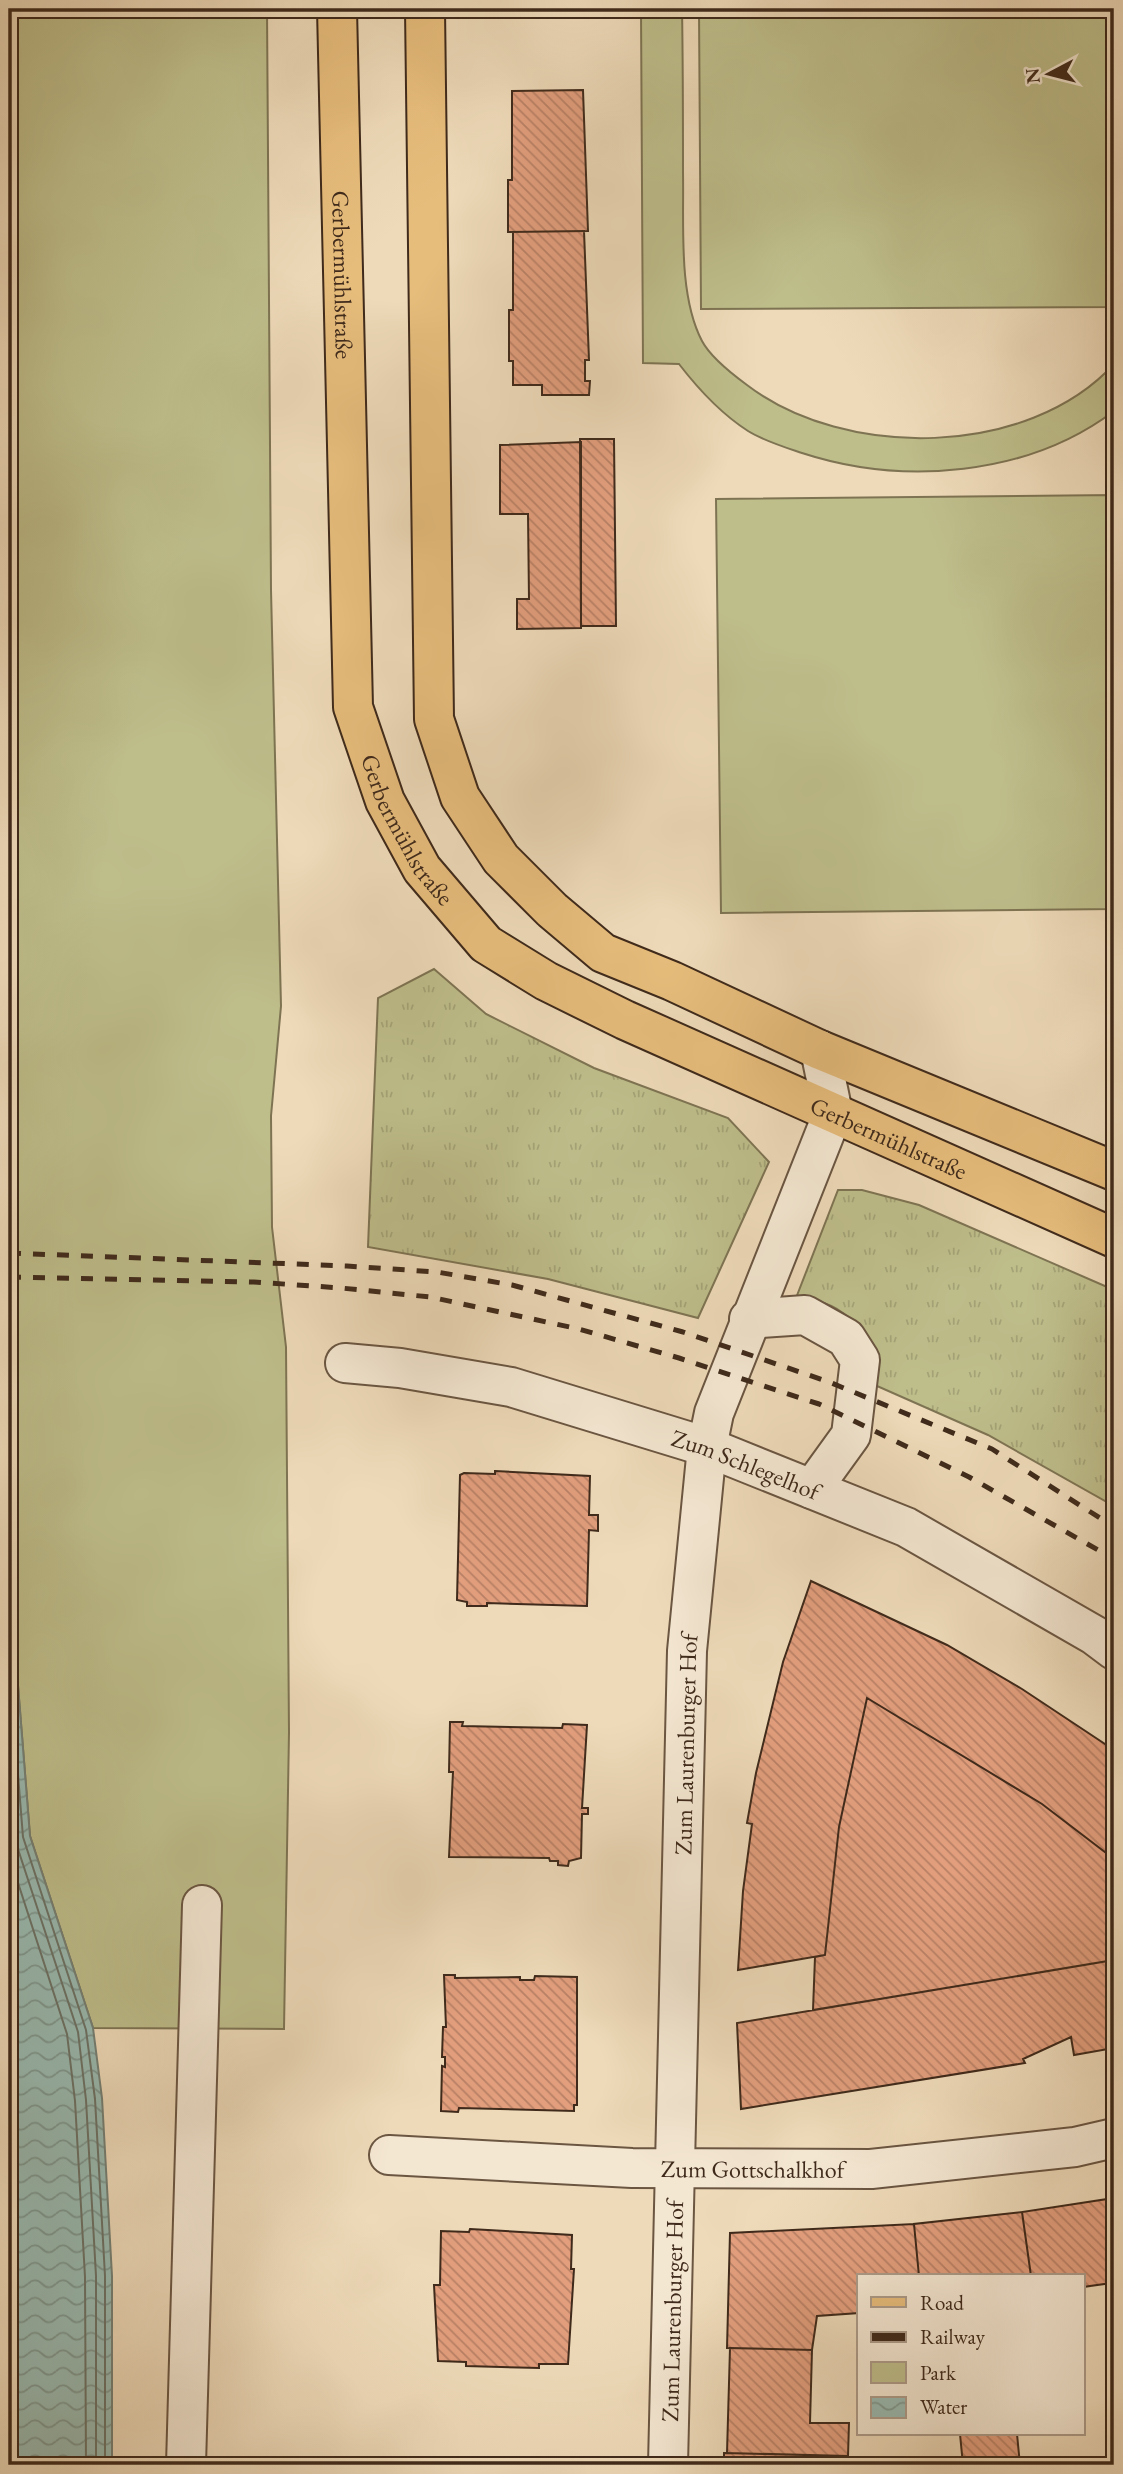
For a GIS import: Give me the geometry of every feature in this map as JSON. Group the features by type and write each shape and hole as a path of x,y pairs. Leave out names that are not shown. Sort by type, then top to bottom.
{"main road":[{"name":"Gerbermühlstraße","path":"337,9 353,707 385,801 422,869 486,944 546,981 625,1020 1114,1238"},
{"path":"425,9 433,719 460,797 501,859 551,910 603,953 672,981 820,1050 1114,1171"}],"street":[{"path":"820,1050 833,1113"},
{"name":"Zum Laurenburger Hof","path":"668,2465 687,1651 707,1447 714,1413 749,1319 833,1113"},
{"path":"749,1319 805,1315 846,1338 860,1360 851,1436 812,1489"},
{"name":"Zum Schlegelhof","path":"345,1363 400,1368 511,1387 707,1447 906,1527 1094,1635 1114,1650"},
{"path":"186,2465 202,1905"},
{"name":"Zum Gottschalkhof","path":"389,2155 675,2170 871,2169 1075,2147 1114,2138"}],"green space":[{"path":"9,9 267,9 271,590 281,1006 271,1116 272,1227 286,1347 289,1732 284,2029 93,2028 30,1836 9,1573"},
{"path":"641,9 682,9 683,236 686,281 694,323 702,341 729,371 787,409 834,427 884,436 935,438 986,432 1034,417 1078,395 1114,364 1114,411 1080,433 1043,450 1004,462 964,469 881,470 841,463 774,444 748,431 719,409 679,364 643,363"},
{"path":"699,9 1114,9 1114,307 701,309"},
{"path":"1114,495 1114,909 721,913 716,499"},
{"path":"434,969 486,1014 594,1068 728,1118 769,1162 698,1318 548,1279 368,1247 378,998"},
{"path":"838,1190 862,1190 919,1205 1114,1290 1114,1506 988,1435 877,1386 868,1351 854,1324 831,1306 796,1298"}],"water":[{"path":"9,1573 30,1836 93,2028 102,2098 112,2276 112,2465 9,2465"}],"building":[{"path":"583,90 588,231 508,232 508,180 512,180 512,91"},
{"path":"584,231 589,360 585,360 585,381 590,381 589,395 542,395 542,385 513,385 513,361 509,361 509,310 513,310 513,232"},
{"path":"580,439 614,439 616,626 581,626"},
{"path":"581,442 581,628 517,629 517,599 529,599 528,514 500,514 500,445"},
{"path":"495,1471 590,1476 589,1515 598,1515 598,1531 589,1530 587,1606 487,1603 487,1606 467,1606 467,1602 457,1600 460,1475 495,1474"},
{"path":"811,1581 947,1645 1022,1689 1114,1750 1114,1859 1042,1804 867,1698 839,1827 825,1955 738,1970 743,1891 752,1824 747,1823 756,1773 783,1662"},
{"path":"867,1698 1042,1804 1114,1859 1114,1960 813,2010 815,1957 825,1955 839,1827"},
{"path":"450,1722 463,1722 462,1726 562,1728 563,1724 587,1725 582,1808 588,1808 588,1814 582,1814 581,1858 569,1861 568,1866 558,1865 558,1861 550,1861 549,1858 449,1857 453,1772 449,1772"},
{"path":"1114,1960 1114,2048 1074,2055 1071,2037 1023,2059 1025,2063 741,2109 737,2023"},
{"path":"444,1975 455,1975 455,1978 520,1977 520,1980 534,1980 535,1976 577,1977 577,2105 574,2105 574,2111 459,2108 458,2112 441,2111 442,2066 445,2067 445,2057 442,2057 443,2027 446,2027"},
{"path":"1114,2198 1114,2300 1112,2283 1084,2287 1084,2274 1031,2274 1022,2212"},
{"path":"1022,2212 1031,2274 919,2274 914,2224"},
{"path":"914,2224 919,2274 857,2274 857,2313 817,2316 812,2350 727,2348 730,2233"},
{"path":"470,2229 572,2235 571,2269 574,2269 568,2364 539,2364 539,2368 466,2366 466,2362 438,2361 434,2285 440,2285 441,2231 469,2232"},
{"path":"730,2348 812,2350 810,2423 849,2423 848,2456 727,2453"},
{"path":"960,2436 1017,2436 1020,2465 963,2465"},
{"path":"724,2453 848,2456 848,2465 724,2465"}],"railway":[{"path":"9,1253 347,1266 437,1272 512,1285 683,1332 829,1382 992,1449 1114,1527"},
{"path":"9,1277 254,1282 341,1288 430,1297 579,1329 679,1358 819,1404 969,1477 1114,1559"}]}
